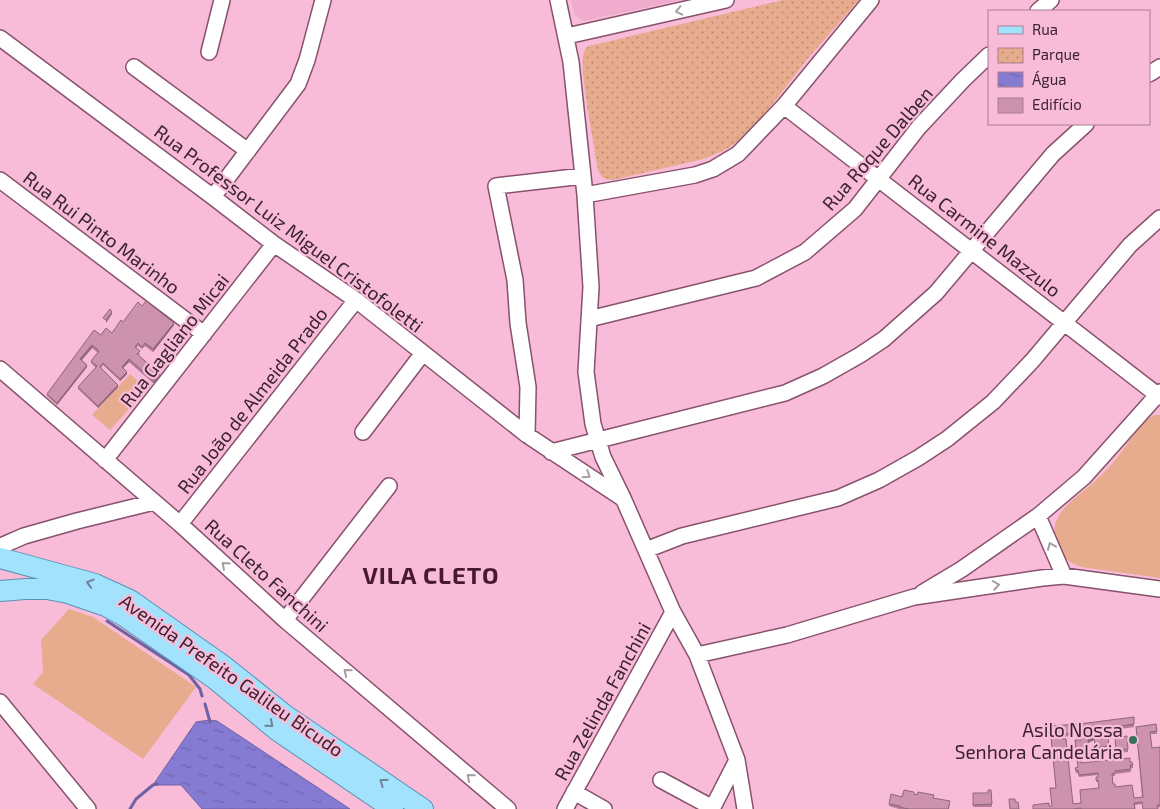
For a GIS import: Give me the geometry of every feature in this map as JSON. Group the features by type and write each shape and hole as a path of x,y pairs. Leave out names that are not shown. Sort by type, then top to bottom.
{"main road":[{"name":"Avenida Prefeito Galileu Bicudo","path":"4,542 31,566 95,584 130,600 225,667 285,716 423,809"},
{"name":"Avenida Prefeito Galileu Bicudo","path":"0,591 25,588 47,589 68,593 106,606 124,616 215,679 278,731 393,809"}],"street":[{"path":"209,52 222,0"},
{"path":"213,196 298,84 307,60 323,0"},
{"path":"558,0 567,36 577,108 585,195 590,287 586,372 597,440 673,612 697,655 737,760 745,809"},
{"path":"567,36 726,0"},
{"path":"585,195 695,174 713,169 738,154 784,106 872,0"},
{"path":"1039,10 1052,0"},
{"name":"Rua Professor Luiz Miguel Cristofoletti","path":"0,38 213,196 274,244 356,300 551,452 623,498"},
{"name":"Rua Roque Dalben","path":"589,320 756,278 805,252 855,209 919,127 988,56"},
{"path":"134,67 248,151"},
{"name":"Rua Carmine Mazzulo","path":"784,106 1159,395"},
{"path":"551,452 785,393 823,376 860,355 884,339 936,293 1052,154 1085,125"},
{"path":"527,434 528,387 518,323 515,280 496,186 583,176"},
{"name":"Rua Rui Pinto Marinho","path":"0,180 204,334"},
{"path":"646,550 682,536 838,498 879,480 918,458 974,419 993,402 1032,362 1130,245 1160,218"},
{"name":"Rua Gagliano Micai","path":"105,460 274,244"},
{"name":"Rua João de Almeida Prado","path":"180,524 356,300"},
{"path":"363,432 423,353"},
{"name":"Rua Cleto Fanchini","path":"0,369 180,524 285,620 508,809"},
{"path":"914,597 962,569 1038,516 1084,477 1159,395"},
{"path":"285,620 389,486"},
{"path":"4,542 154,502"},
{"path":"1038,516 1064,576"},
{"path":"962,569 960,580 966,589"},
{"path":"697,655 787,635 914,597 966,589 1064,576 1160,589"},
{"name":"Rua Zelinda Fanchini","path":"565,809 673,612"},
{"path":"0,702 88,809"},
{"path":"661,780 712,808 737,760"},
{"path":"574,792 604,809"}],"shaded area":[{"path":"571,0 681,0 584,21 575,16"}],"green space":[{"path":"783,0 859,0 809,57 759,121 742,139 723,151 703,159 613,180 603,178 598,170 585,90 583,61 586,48"},
{"path":"130,374 147,389 110,430 92,415"},
{"path":"1155,415 1160,415 1160,578 1081,567 1073,563 1064,556 1057,544 1054,534 1058,517 1071,502 1111,465 1134,434 1145,422"},
{"path":"69,609 93,617 196,687 143,759 33,684 43,672 41,640"}],"water":[{"path":"217,721 350,809 202,809 181,785 153,785 196,722"}],"building":[{"path":"146,301 174,323 153,349 145,343 142,347 138,343 135,347 140,351 137,354 160,374 154,381 129,359 122,367 127,372 120,379 103,363 100,367 118,385 98,406 78,387 97,366 91,361 99,351 92,345 80,359 87,365 57,403 47,394 94,330 101,335 106,328 112,333 138,302 142,306"},
{"path":"110,309 112,312 106,320 103,318"},
{"path":"1134,717 1134,724 1107,728 1109,746 1095,747 1094,737 1088,740 1089,754 1077,755 1075,740 1081,740 1079,724"},
{"path":"1078,724 1079,732 1062,734 1063,739 1066,739 1073,804 1081,803 1080,790 1099,788 1098,780 1096,780 1098,773 1079,775 1078,770 1075,768 1078,767 1077,759 1081,759 1081,763 1130,758 1130,762 1133,765 1130,765 1131,769 1115,771 1112,774 1113,784 1115,784 1115,787 1132,785 1134,798 1143,797 1136,727 1156,724 1157,731 1150,732 1152,748 1160,747 1160,805 1157,805 1158,809 1143,809 1142,802 1134,803 1135,809 1033,809 1033,805 1049,803 1049,806 1052,806 1050,788 1056,788 1050,726"},
{"path":"1127,736 1128,749 1116,750 1115,738"},
{"path":"904,790 914,792 917,795 918,792 934,795 933,798 950,801 948,809 909,809 889,804 891,794 902,797"},
{"path":"988,790 991,790 992,804 973,805 973,793 988,793"},
{"path":"1009,799 1015,799 1015,802 1018,802 1019,809 1010,809"}],"waterway":[{"path":"107,621 189,675 200,689 202,696"},
{"path":"205,704 210,722"},
{"path":"130,809 136,799 153,785 157,784"}],"place":[{"name":"Asilo Nossa Senhora Candelária","path":"1133,740"}],"district":[{"name":"VILA CLETO","path":"431,574"}]}
